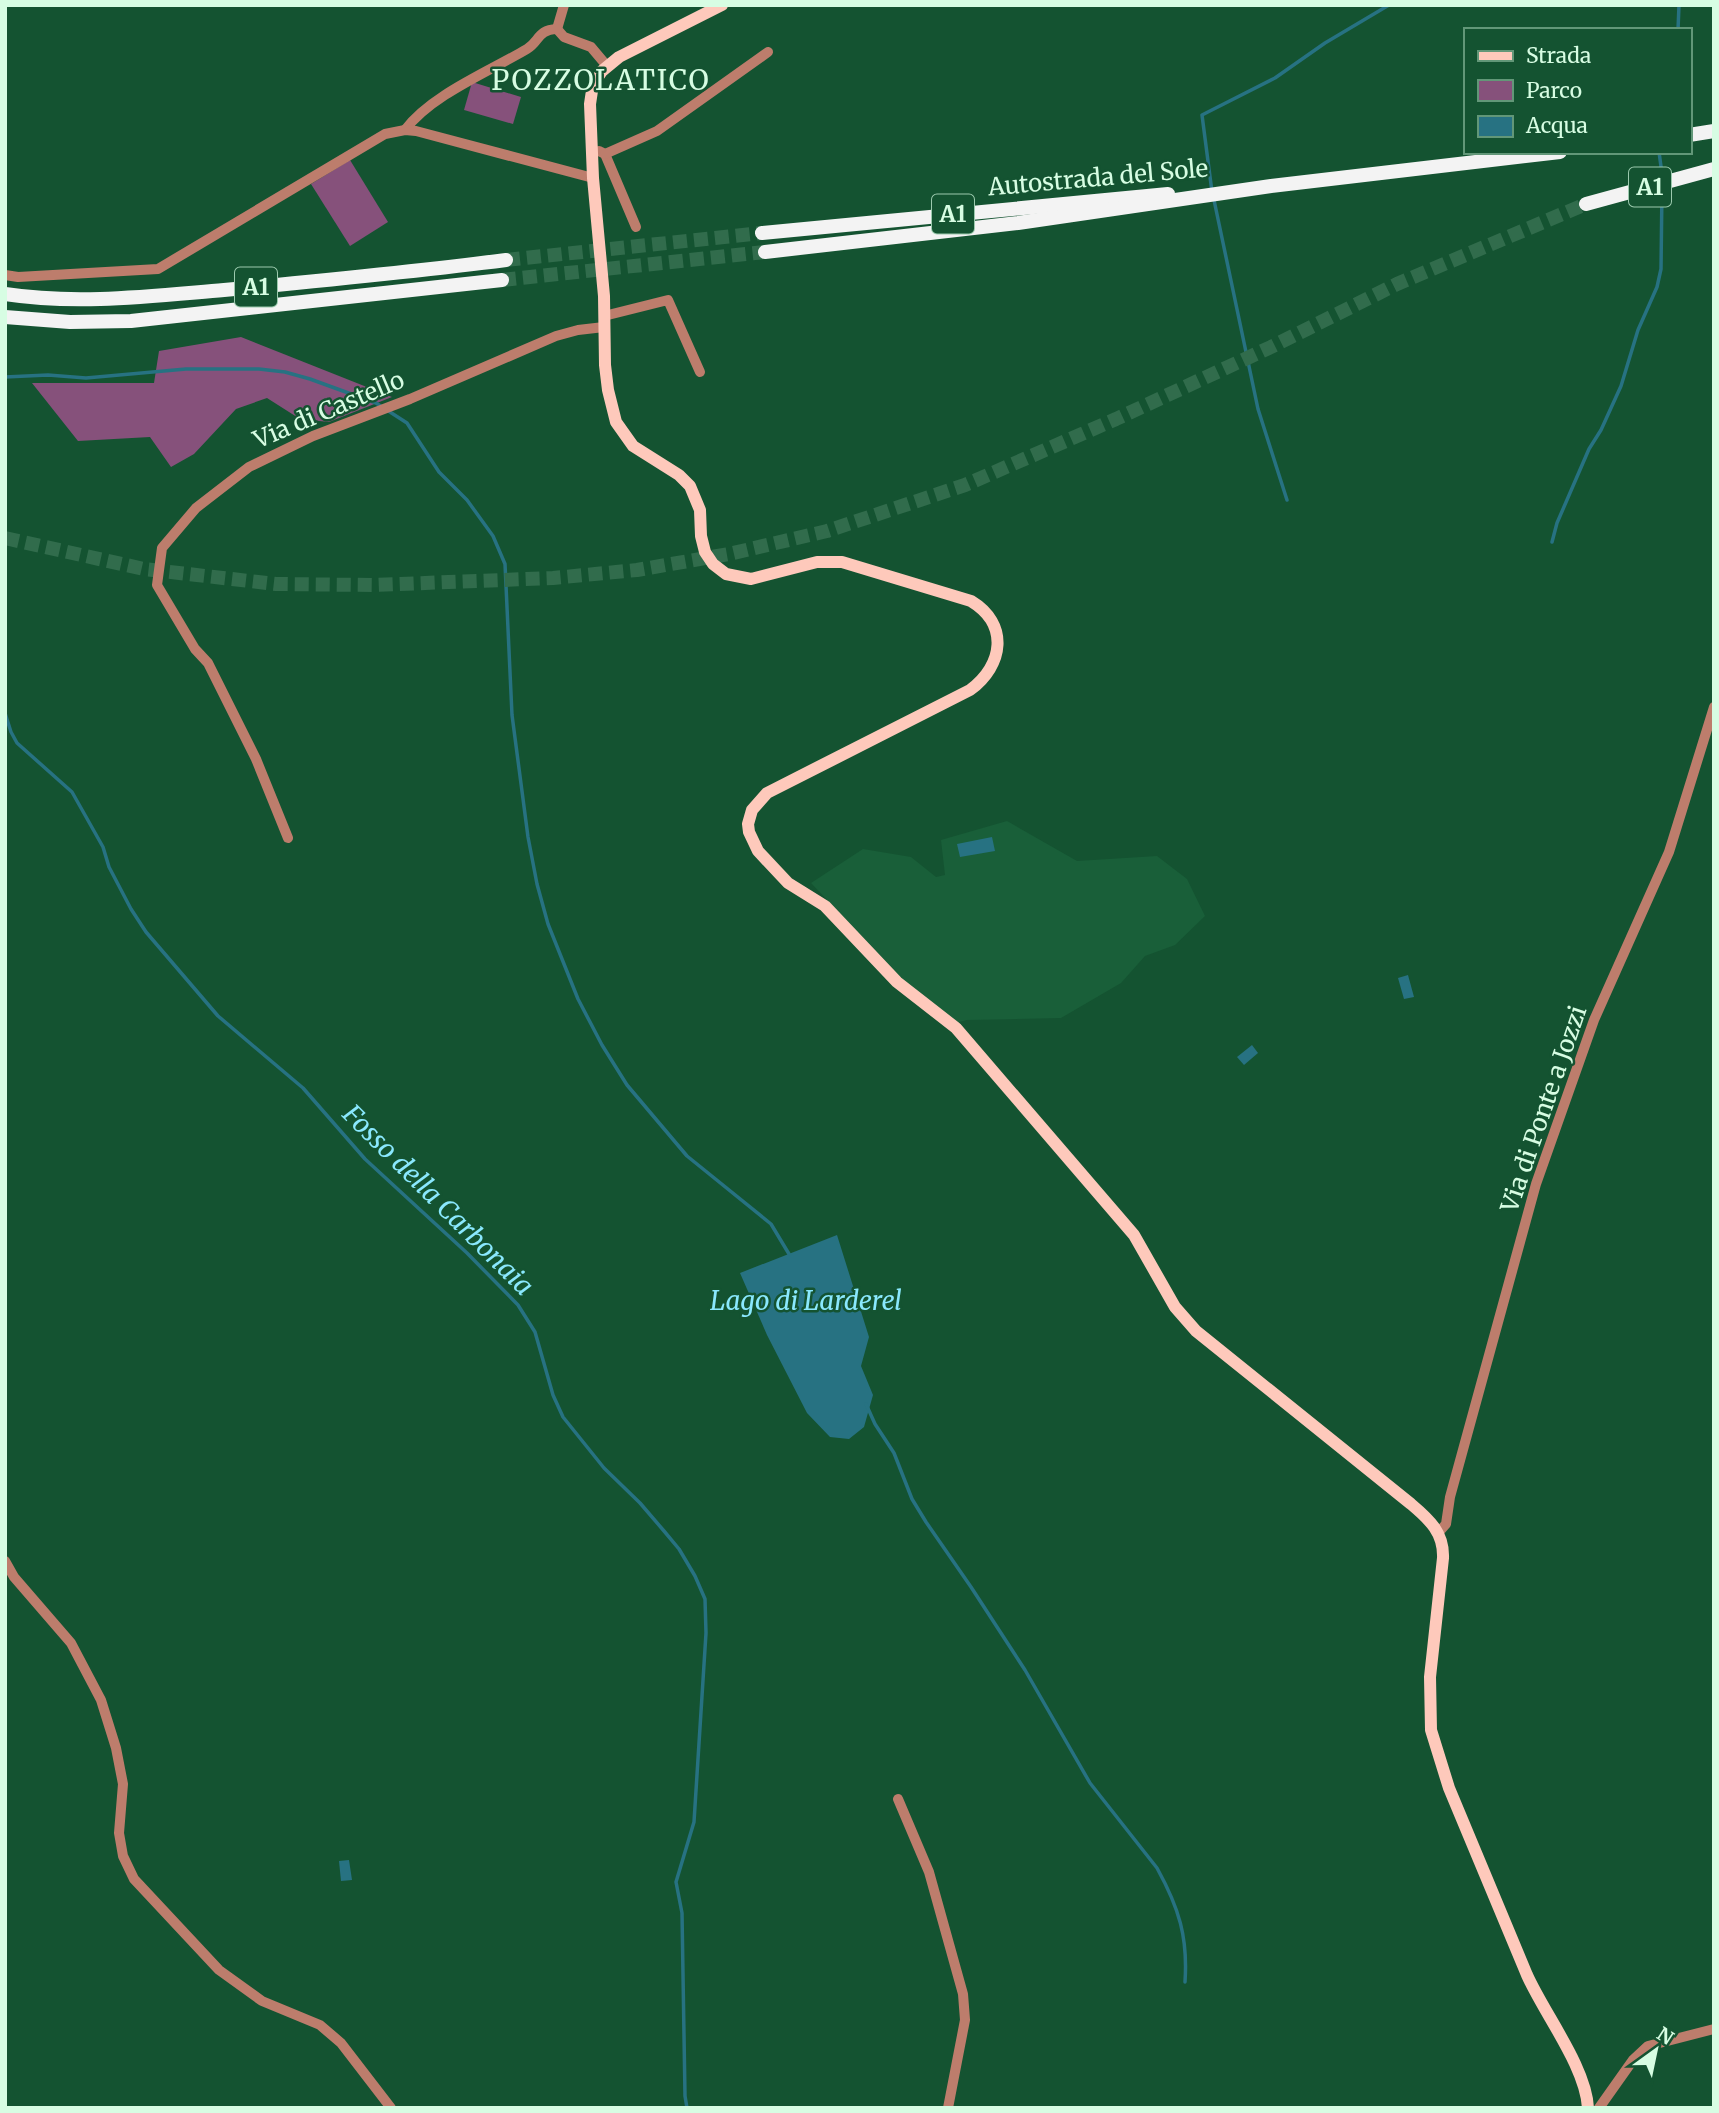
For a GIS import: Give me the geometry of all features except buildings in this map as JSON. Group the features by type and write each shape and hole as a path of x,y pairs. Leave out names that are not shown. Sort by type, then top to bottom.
{"highway":[{"path":"1691,135 1714,131"},
{"name":"Autostrada del Sole","path":"765,253 1018,223 1271,186 1543,154"},
{"name":"A1","path":"1586,204 1714,169"},
{"name":"Autostrada del Sole","path":"762,233 1144,195 1271,186"},
{"name":"A1","path":"5,294 112,299 388,275 506,260"},
{"name":"A1","path":"5,317 70,322 131,321 502,280"}],"main road":[{"path":"722,5 632,50 607,66 593,84 591,94 598,153 593,178 608,390 620,430 633,446 679,475 690,486 700,510 702,544 709,559 718,568 734,577 751,579 817,562 842,562 971,601 986,613 996,630 998,647 994,663 984,679 970,691 777,786 760,799 752,810 749,832 758,851 788,883 825,906 897,982 956,1028 1135,1236 1175,1307 1196,1331 1411,1504 1439,1532 1443,1558 1430,1678 1431,1730 1449,1788 1527,1975 1539,2002 1584,2081 1588,2108"}],"street":[{"path":"557,29 564,5"},
{"path":"557,29 564,37 591,47 607,66"},
{"path":"405,130 421,112 496,64 530,47 541,33 557,29"},
{"path":"636,227 598,153 657,131 768,52"},
{"path":"5,275 18,277 158,269 385,134 405,130 593,178"},
{"name":"Via di Castello","path":"288,838 256,759 208,663 195,649 156,584 162,548 196,508 249,467 313,436 347,425 556,336 668,300 700,372"},
{"name":"Via di Ponte a Jozzi","path":"1439,1532 1446,1524 1450,1497 1536,1184 1594,1020 1669,852 1714,706"},
{"path":"5,1561 14,1577 71,1643 101,1700 116,1748 123,1784 118,1833 123,1856 134,1879 219,1970 262,2001 320,2025 341,2043 391,2108"},
{"path":"898,1799 929,1872 963,1994 965,2020 948,2108"},
{"path":"1599,2108 1633,2060 1648,2046 1714,2029"}],"shaded area":[{"path":"1007,821 1077,861 1157,856 1187,879 1205,916 1175,945 1145,956 1121,983 1061,1018 967,1020 955,1023 917,994 811,883 863,849 911,857 936,877 945,875 941,840"}],"green space":[{"path":"472,82 521,97 513,124 464,110"},
{"path":"350,160 388,222 350,246 311,184"},
{"path":"241,337 392,397 329,422 300,419 267,398 236,409 194,454 171,467 150,437 78,441 32,383 154,383 159,351"}],"water":[{"path":"992,837 995,851 960,857 957,844"},
{"path":"1408,975 1414,997 1404,999 1398,978"},
{"path":"1252,1045 1258,1053 1244,1065 1237,1057"},
{"name":"Lago di Larderel","path":"837,1235 869,1337 861,1366 873,1395 864,1427 849,1439 830,1437 807,1413 767,1335 740,1273"},
{"path":"349,1860 352,1880 341,1881 339,1861"}],"waterway":[{"path":"1212,192 1202,115 1275,78 1325,43 1389,5"},
{"path":"1678,28 1679,5"},
{"path":"1659,154 1663,181"},
{"path":"1552,542 1557,523 1589,449 1621,386 1638,330 1657,287 1661,269 1662,188"},
{"path":"1214,200 1258,409 1287,500"},
{"path":"5,377 48,375 86,378 186,369 259,369 310,379 376,403 407,423 439,472 467,500 493,536 505,564 512,715 528,837 548,924 578,999 627,1085 687,1156 771,1224 789,1254"},
{"name":"Fosso della Carbonaia","path":"5,713 17,743 72,792 103,847 109,867 131,909 146,932 218,1016 303,1088 365,1159 467,1253 518,1305 535,1332 553,1395 563,1417 604,1468 640,1503 679,1549 695,1576 705,1599 706,1633 694,1822 676,1882 682,1913 687,2108"},
{"path":"866,1404 875,1424 894,1453 912,1499 926,1522 1025,1670 1090,1783 1157,1868 1171,1896 1180,1923 1185,1951 1185,1982"}],"tunnel":[{"path":"5,538 144,569 276,584 373,585 553,578 637,570 729,554 827,531 965,485 1271,347 1397,284 1586,204"},
{"path":"506,260 762,233"},
{"path":"502,280 765,252"}],"district":[{"name":"POZZOLATICO","path":"601,80"}]}
